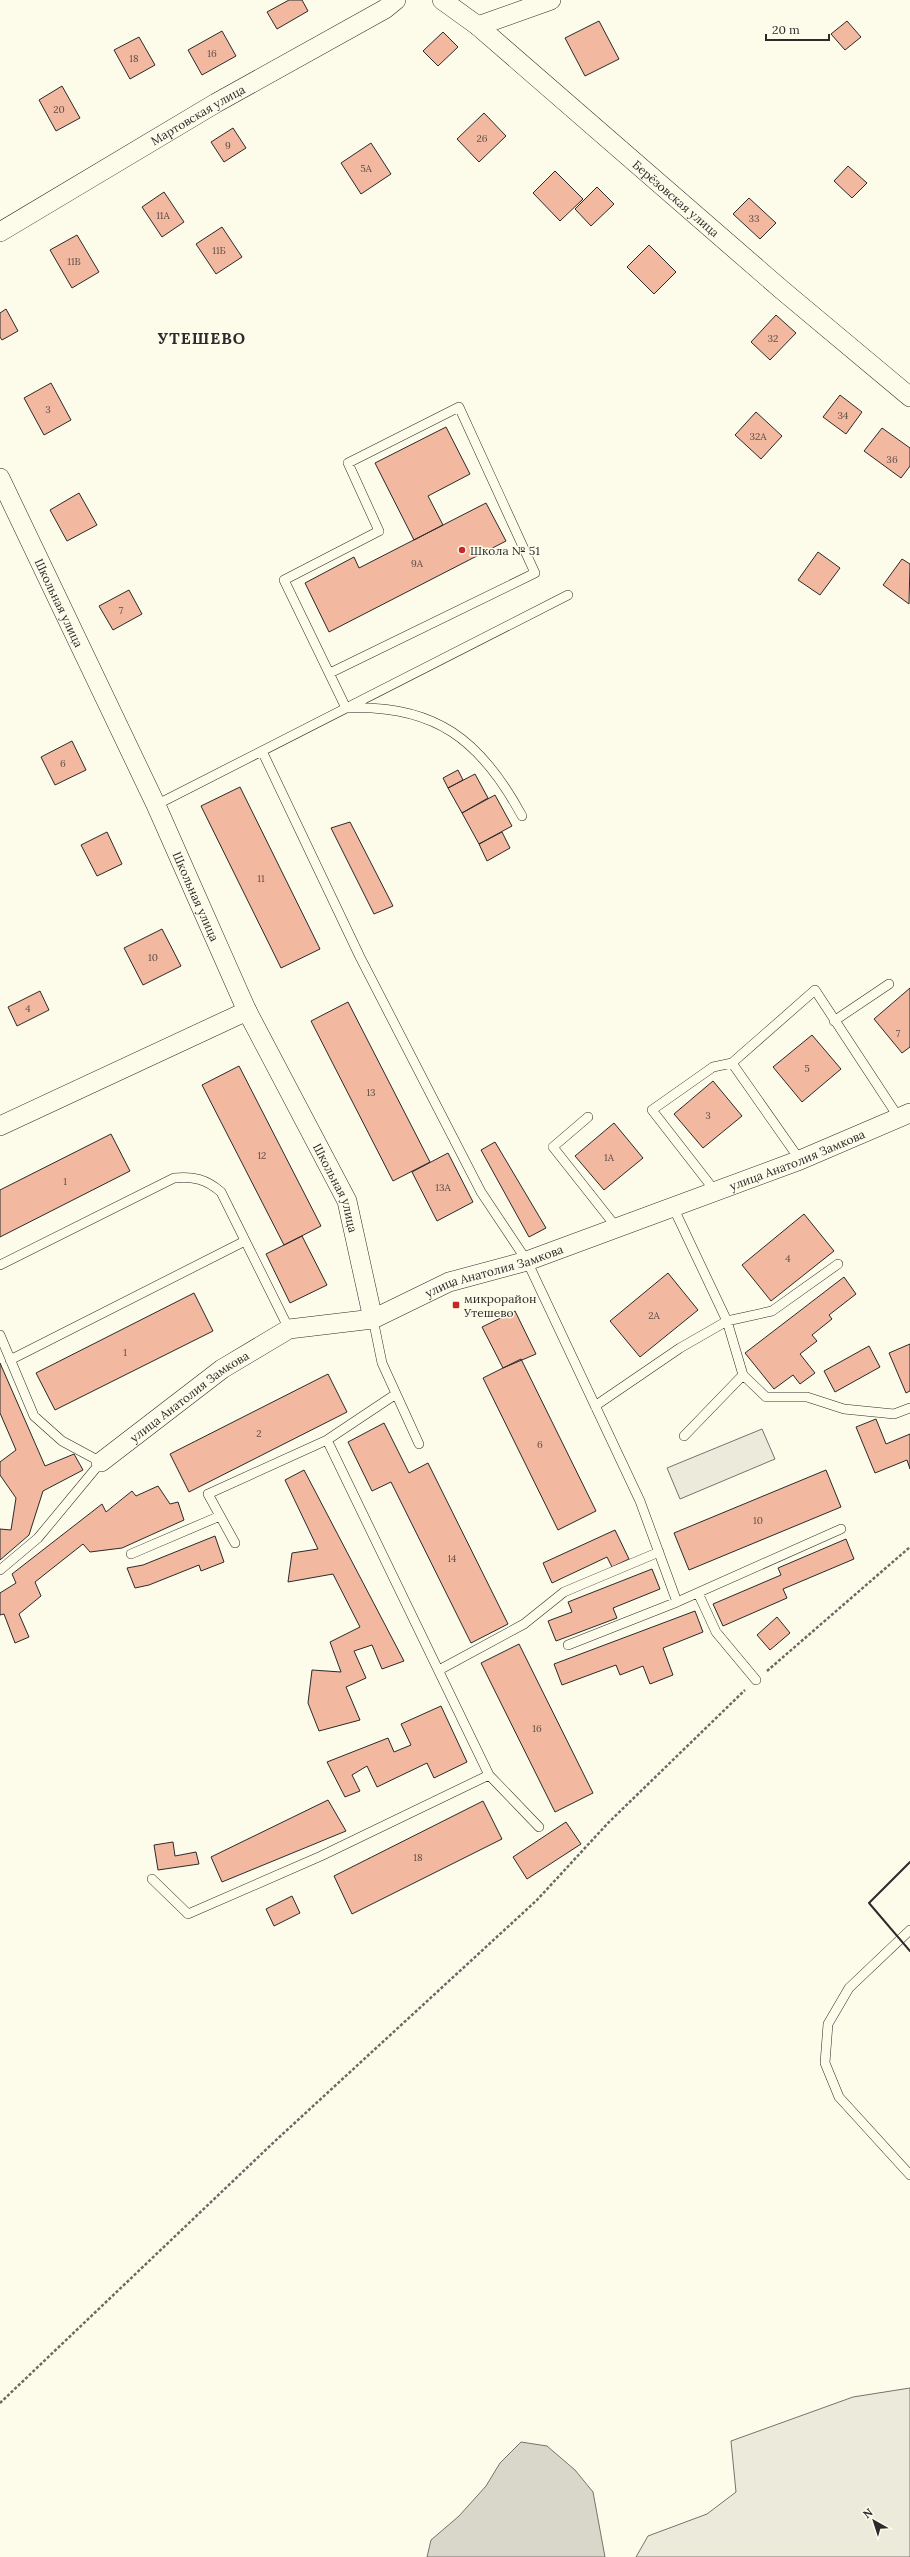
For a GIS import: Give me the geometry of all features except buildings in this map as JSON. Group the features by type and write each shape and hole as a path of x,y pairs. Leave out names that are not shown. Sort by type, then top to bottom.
{"street":[{"name":"Мартовская улица","path":"0,232 216,103 385,9 396,0"},
{"name":"Берёзовская улица","path":"442,0 478,26 782,290 910,397"},
{"path":"478,26 551,0"},
{"name":"Школьная улица","path":"0,478 156,805 248,1011 347,1202 373,1319"},
{"path":"0,1126 248,1011"},
{"name":"улица Анатолия Замкова","path":"101,1462 222,1369 289,1329 373,1319 449,1282 527,1262 800,1160 904,1115"}],"lane":[{"path":"330,673 535,574 459,406 348,463 380,531 284,580 346,708"},
{"path":"156,805 568,594"},
{"path":"346,708 378,707 421,716 462,737 488,762 508,791 522,816"},
{"path":"262,751 360,957 474,1178 527,1262 640,1501 677,1602"},
{"path":"834,1021 889,984"},
{"path":"715,1191 652,1110 713,1067 732,1063 815,990 834,1021 904,1115"},
{"path":"732,1063 800,1160"},
{"path":"588,1117 553,1147 617,1228"},
{"path":"0,1265 174,1178 190,1177 210,1182 221,1192 289,1329"},
{"path":"673,1207 727,1321 743,1375 766,1397 807,1397 844,1409 894,1414 910,1408"},
{"path":"10,1360 245,1241"},
{"path":"595,1406 680,1348 727,1321 772,1311 838,1264"},
{"path":"373,1319 382,1363 419,1444"},
{"path":"0,1337 34,1416 62,1441 101,1462 38,1538 0,1570"},
{"path":"684,1436 743,1375"},
{"path":"235,1543 208,1494 327,1440 396,1394"},
{"path":"327,1440 489,1775 539,1827"},
{"path":"131,1554 220,1516"},
{"path":"568,1645 677,1602 841,1530"},
{"path":"439,1670 524,1624 564,1592 659,1552"},
{"path":"698,1593 716,1632 756,1680"},
{"path":"152,1879 188,1914 321,1856 489,1775"},
{"path":"910,1930 848,1988 828,2024 825,2063 839,2097 910,2175"}],"path":[{"path":"0,2403 274,2142 537,1900 608,1823 756,1680 910,1547"}],"shaded area":[{"path":"762,1429 775,1459 680,1499 667,1468"},
{"path":"910,2388 910,2557 636,2557 648,2536 707,2514 736,2492 731,2441 853,2397"},
{"path":"521,2442 547,2446 575,2470 593,2492 605,2557 427,2557 431,2540 459,2516 486,2486 500,2463"}],"wall":[{"path":"910,1862 869,1903 910,1951"}],"place":[{"name":"Школа № 51","path":"462,550"},
{"name":"микрорайон Утешево","path":"456,1305"}],"district":[{"name":"УТЕШЕВО","path":"202,338"}]}
